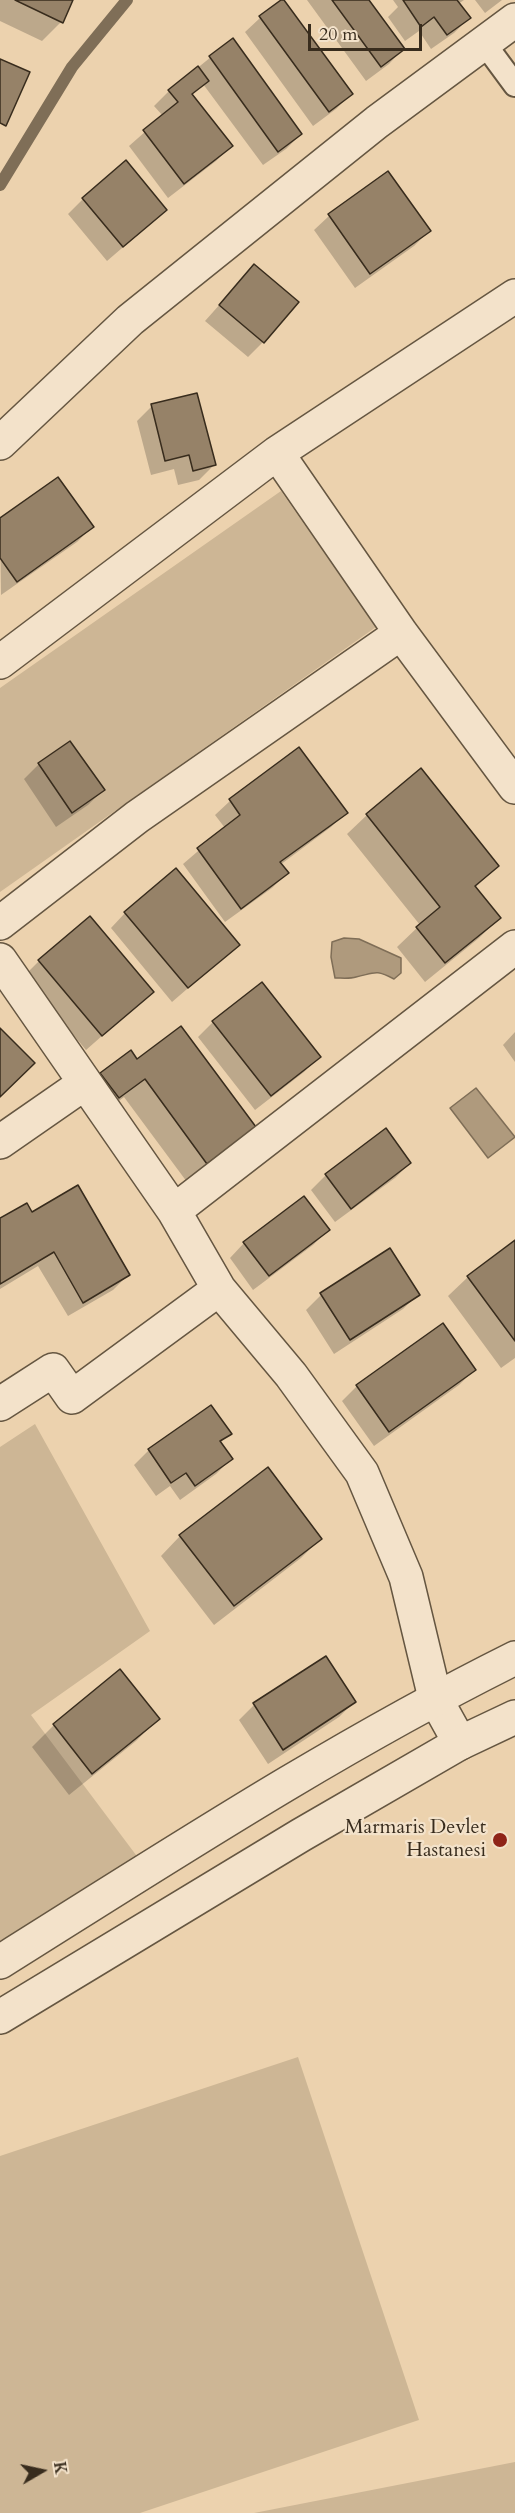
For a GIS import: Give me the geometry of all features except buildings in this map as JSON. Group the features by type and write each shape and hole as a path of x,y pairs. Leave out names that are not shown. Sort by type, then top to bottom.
{"street":[{"path":"0,442 130,320 377,122 515,20"},
{"path":"0,662 277,453 515,296"},
{"path":"277,453 401,633 515,787"},
{"path":"0,923 137,817 401,633"},
{"path":"174,1211 515,947"},
{"path":"0,960 174,1211 219,1289 291,1375 362,1473 406,1577 435,1698 460,1743"},
{"path":"0,1142 85,1083"},
{"path":"0,1404 53,1370 72,1397 219,1289"},
{"path":"0,1962 299,1775 435,1698 515,1658"},
{"path":"0,2017 301,1835 460,1743 515,1717"}],"lane":[{"path":"484,43 515,85"}],"shaded area":[{"path":"281,491 376,627 0,892 0,688"},
{"path":"344,938 359,939 401,958 401,973 394,979 375,973 351,978 335,978 331,957 332,942"},
{"path":"476,1088 515,1137 488,1158 450,1108"},
{"path":"35,1424 150,1631 31,1715 145,1867 0,1954 0,1447"},
{"path":"298,2057 419,2420 140,2513 0,2513 0,2156"},
{"path":"515,2462 515,2513 254,2513"}],"waterway":[{"path":"0,185 72,67 127,0"}],"place":[{"name":"Marmaris Devlet Hastanesi","path":"500,1840"}]}
